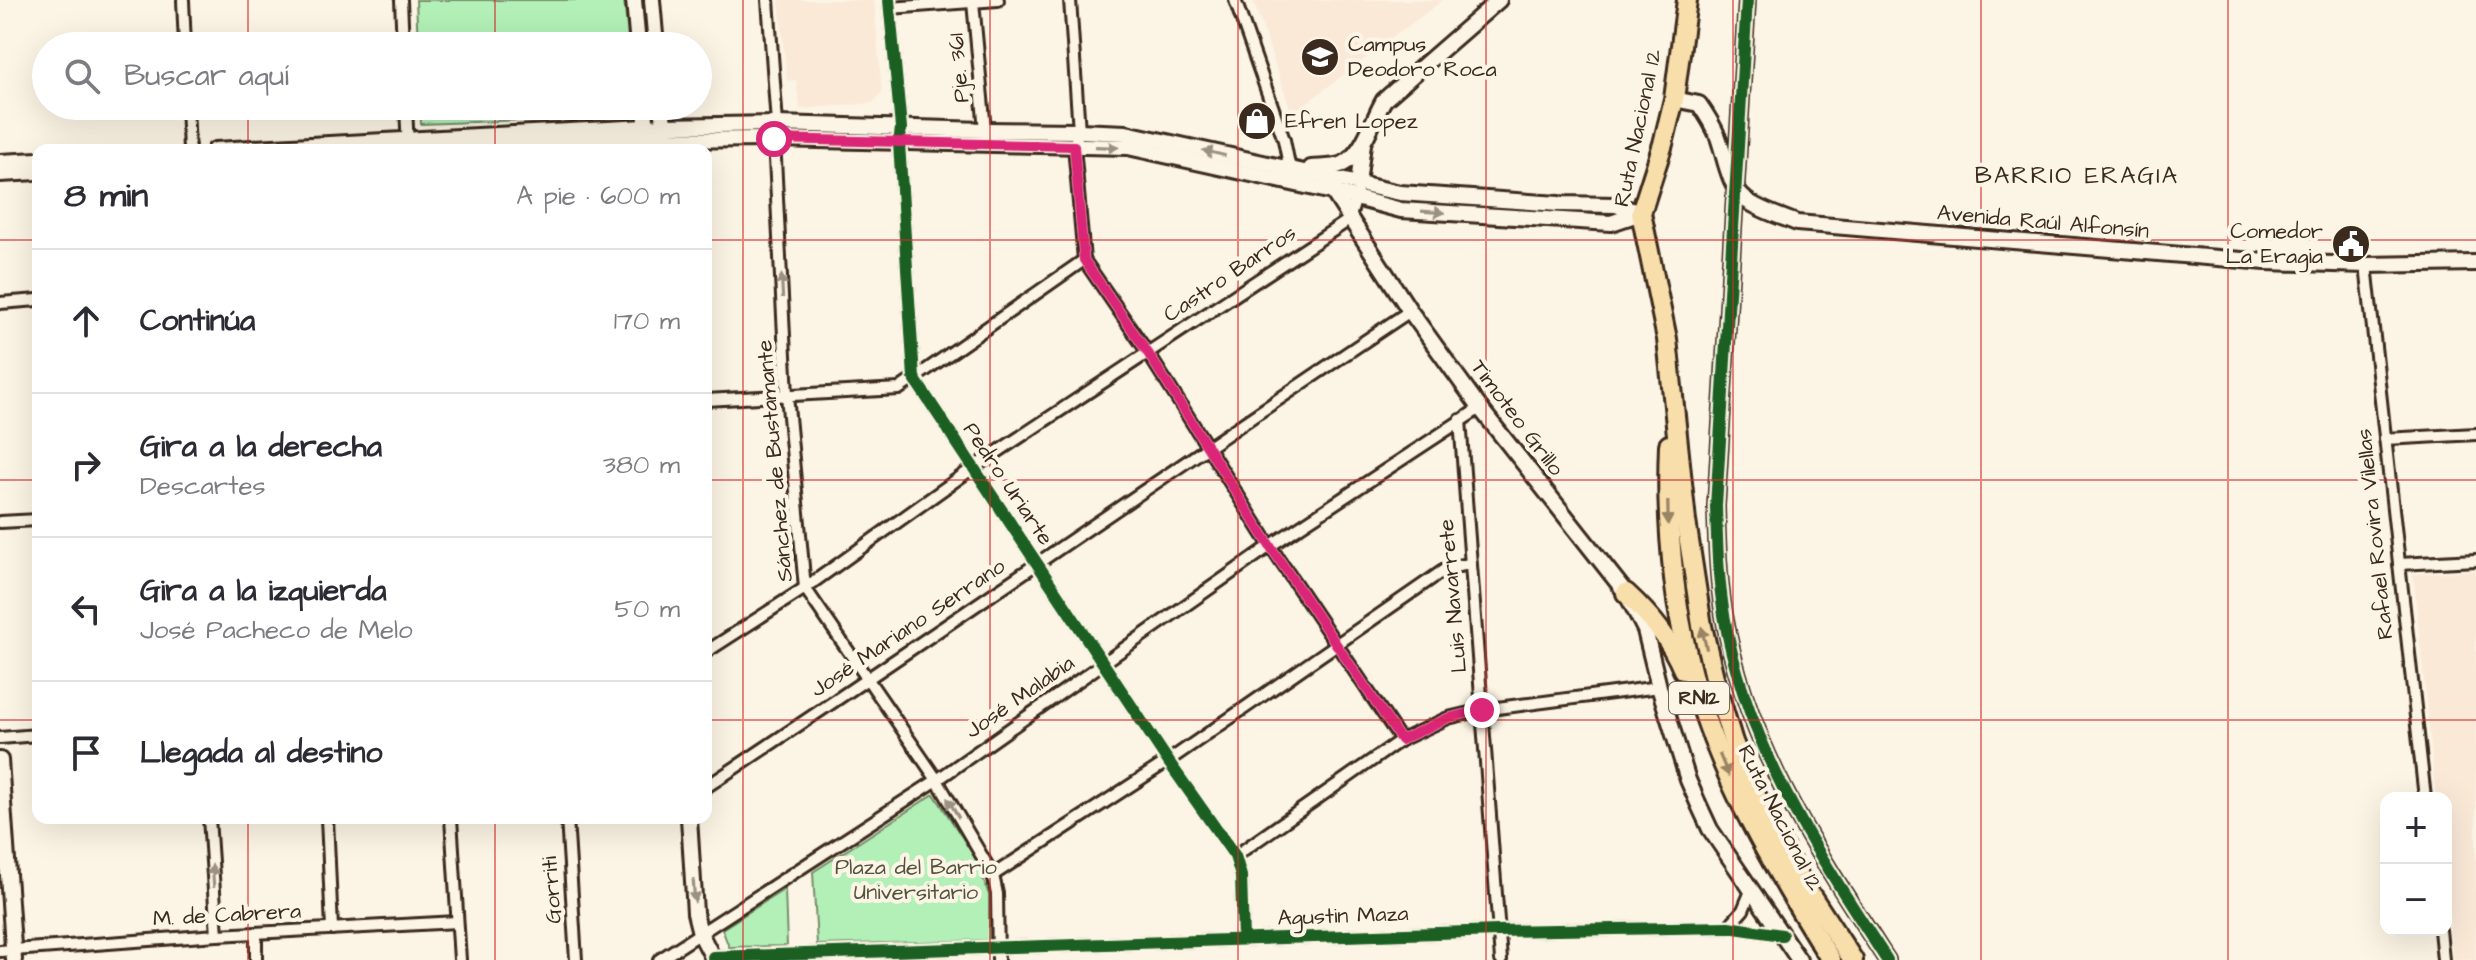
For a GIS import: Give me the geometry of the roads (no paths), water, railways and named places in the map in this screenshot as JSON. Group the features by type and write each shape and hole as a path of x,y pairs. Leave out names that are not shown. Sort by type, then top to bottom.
{"highway":[{"name":"Ruta Nacional 12","path":"1687,0 1674,99 1641,213 1667,339 1686,521 1702,626 1733,742 1772,828 1797,874 1853,960"},
{"name":"Ruta Nacional 12","path":"1673,407 1668,465 1669,528 1681,619 1699,697 1739,799 1791,895 1831,960"},
{"path":"1626,593 1665,636 1699,697"}],"street":[{"path":"183,0 184,32"},
{"path":"401,0 402,32"},
{"path":"634,0 637,32"},
{"path":"652,0 655,32"},
{"name":"Sánchez de Bustamante","path":"768,0 787,395 805,588 937,780 993,875 997,894 998,954"},
{"path":"890,4 998,0"},
{"path":"1070,0 1079,131 1074,146 1084,260 1148,353 1270,546 1401,740"},
{"path":"1235,0 1284,140 1290,170"},
{"path":"1349,220 1357,192 1363,143 1372,119 1384,100 1499,0"},
{"path":"1747,0 1716,506 1718,572 1724,618 1751,715 1782,790 1826,866 1887,960"},
{"name":"Pje. 361","path":"973,2 985,130"},
{"name":"Pedro Uriarte","path":"890,4 901,128 899,143 914,378 1168,761 1235,856 1241,876 1243,939"},
{"path":"1674,99 1699,104 1705,112 1717,134 1735,187"},
{"path":"188,120 189,144"},
{"path":"407,120 408,144 648,139 665,132 901,128 1126,133 1290,170 1334,186"},
{"path":"664,120 665,132"},
{"path":"775,131 899,143 1128,147 1357,192 1616,205 1641,213"},
{"path":"1290,170 1343,164 1363,143"},
{"path":"0,162 32,160"},
{"path":"0,174 32,172"},
{"name":"Timoteo Grillo","path":"1334,186 1349,220 1410,311 1480,408 1626,593 1645,630 1688,780 1710,829 1799,960"},
{"name":"Avenida Raúl Alfonsín","path":"1735,187 1743,198 1760,209 1797,223 2266,262 2366,265 2476,263"},
{"name":"Castro Barros","path":"712,648 805,588 973,468 1349,220"},
{"path":"712,400 899,389 1084,260"},
{"name":"Rafael Rovira Vilellas","path":"2366,265 2424,792"},
{"path":"0,303 32,300"},
{"name":"José Mariano Serrano","path":"712,783 1410,311"},
{"name":"José Malabia","path":"659,960 937,780 1270,546 1480,408"},
{"name":"Luis Navarrete","path":"1460,420 1501,960"},
{"path":"2385,439 2476,434"},
{"path":"0,522 32,520"},
{"path":"2399,564 2476,560"},
{"path":"993,875 1168,761 1447,568 1470,564"},
{"path":"1235,856 1401,740 1448,718 1482,710 1659,687"},
{"path":"0,738 32,735"},
{"path":"0,760 9,953"},
{"path":"209,824 217,935"},
{"path":"327,824 332,929"},
{"path":"451,824 460,960"},
{"name":"Gorriti","path":"567,824 576,960"},
{"path":"689,824 695,913 700,933 714,959"},
{"path":"1728,927 1743,910 1751,891"},
{"name":"M. de Cabrera","path":"9,953 217,935 457,922"},
{"name":"Agustin Maza","path":"714,959 998,954 1243,939 1498,931 1728,927 1782,935"},
{"path":"256,934 256,960"},
{"path":"2441,936 2443,960"}],"place":[{"name":"Campus Deodoro Roca","path":"1320,57"},
{"name":"Efren Lopez","path":"1257,121"},
{"name":"Comedor La Eragia","path":"2351,244"}],"district":[{"name":"BARRIO ERAGIA","path":"2077,176"}],"park label":[{"name":"Plaza del Barrio Universitario","path":"916,880"}]}
